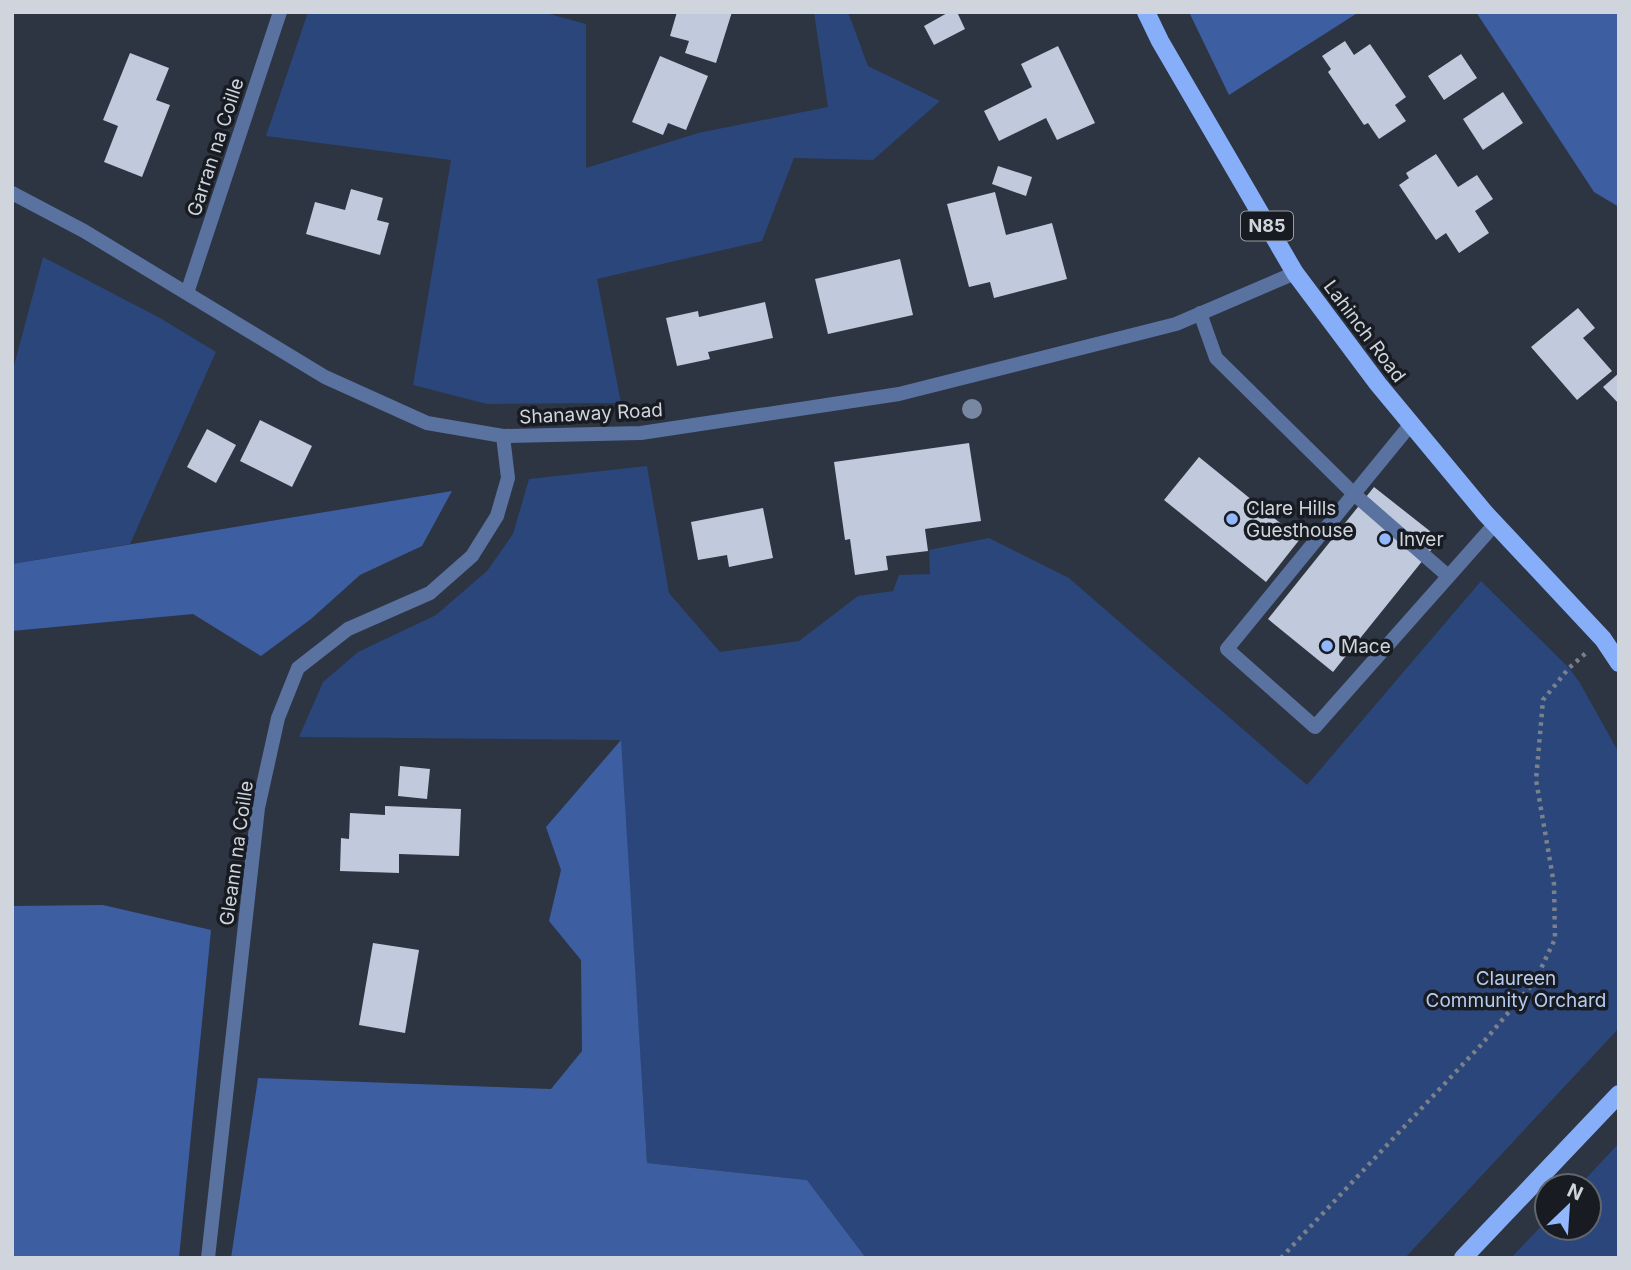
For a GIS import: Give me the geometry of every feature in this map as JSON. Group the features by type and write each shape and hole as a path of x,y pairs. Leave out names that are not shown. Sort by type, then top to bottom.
{"main road":[{"name":"Lahinch Road","path":"1146,12 1160,41 1295,273 1411,424 1494,524 1603,639 1619,663"},
{"name":"Lahinch Road","path":"1603,639 1619,650"},
{"path":"1464,1258 1619,1094"}],"street":[{"name":"Garran na Coille","path":"187,293 280,12"},
{"name":"Shanaway Road","path":"12,193 84,231 325,377 427,423 503,436 641,433 899,394 1176,324 1295,273"},
{"path":"1200,313 1216,358 1354,494 1448,576"},
{"path":"1411,424 1227,649 1315,727 1494,524"},
{"name":"Gleann na Coille","path":"208,1258 258,808 278,718 298,668 348,629 430,593 472,556 497,516 508,478 503,436"}],"path":[{"path":"1281,1258 1480,1045 1535,981 1555,939 1554,884 1536,780 1544,700 1569,668 1603,639"}],"green space":[{"path":"308,12 542,12 586,24 586,168 698,133 828,107 814,12 848,12 868,66 940,101 873,160 794,158 762,241 597,279 621,403 487,404 413,385 451,160 266,136"},
{"path":"43,257 160,318 216,352 130,544 12,564 12,373"},
{"name":"Claureen Community Orchard","path":"647,466 669,593 720,652 799,641 858,596 893,591 899,575 930,574 929,550 989,538 1069,578 1307,785 1481,581 1569,668 1619,753 1619,1028 1405,1258 866,1258 807,1180 647,1163 620,740 299,737 323,682 358,652 436,615 487,571 513,534 529,479"},
{"path":"1619,1143 1619,1258 1511,1258 1533,1235 1533,1242 1603,1242 1603,1172 1592,1172"}],"shaded area":[{"path":"1189,12 1359,12 1229,95"},
{"path":"1476,12 1619,12 1619,207 1594,192"},
{"path":"452,491 422,546 360,575 311,619 261,656 193,614 12,631 12,564"},
{"path":"621,740 647,1163 807,1180 866,1258 231,1258 258,1078 551,1089 582,1051 581,960 549,921 561,870 546,827"},
{"path":"103,905 211,930 179,1258 22,1258 12,1255 12,906"}],"building":[{"path":"677,12 732,12 716,63 685,53 689,41 670,36"},
{"path":"949,12 957,12 965,29 934,45 924,26"},
{"path":"1345,41 1354,55 1370,44 1406,97 1395,105 1406,121 1379,139 1368,123 1364,125 1328,72 1331,69 1322,56"},
{"path":"1058,46 1095,123 1057,140 1046,118 999,141 984,111 1032,87 1021,64"},
{"path":"130,53 169,68 156,100 170,105 142,177 104,162 118,126 103,120"},
{"path":"1461,54 1477,78 1444,100 1428,76"},
{"path":"660,56 708,76 686,130 668,123 663,135 632,122"},
{"path":"1503,92 1523,123 1483,150 1463,119"},
{"path":"1436,154 1458,187 1477,175 1493,199 1475,211 1489,233 1459,253 1446,233 1436,240 1399,185 1409,178 1406,173"},
{"path":"998,166 1032,177 1026,196 992,184"},
{"path":"351,189 383,198 377,220 389,223 380,255 306,234 315,202 345,210"},
{"path":"995,192 1006,235 1052,223 1067,279 994,298 990,282 969,287 947,204"},
{"path":"900,259 913,315 828,334 815,279"},
{"path":"765,302 773,338 708,352 710,359 677,366 666,318 698,311 699,317"},
{"path":"1578,308 1595,328 1583,338 1612,371 1577,400 1531,347"},
{"path":"1619,373 1619,404 1603,387"},
{"path":"260,420 312,446 292,487 240,461"},
{"path":"207,429 236,445 216,483 187,467"},
{"path":"969,443 981,521 925,529 928,551 886,556 888,570 855,575 850,539 845,540 834,462"},
{"name":"Clare Hills Guesthouse","path":"1199,457 1300,539 1266,582 1164,500"},
{"path":"1374,487 1440,539 1333,672 1268,619"},
{"path":"763,508 773,558 729,567 727,555 698,560 691,522"},
{"path":"400,766 430,769 427,799 398,796"},
{"path":"385,806 461,809 459,856 399,854 399,873 340,871 341,838 349,839 350,813 385,815"},
{"path":"373,943 419,950 405,1033 359,1025"}],"place":[{"name":"Clare Hills Guesthouse","path":"1232,519"},
{"name":"Inver","path":"1385,539"},
{"name":"Mace","path":"1327,646"}]}
